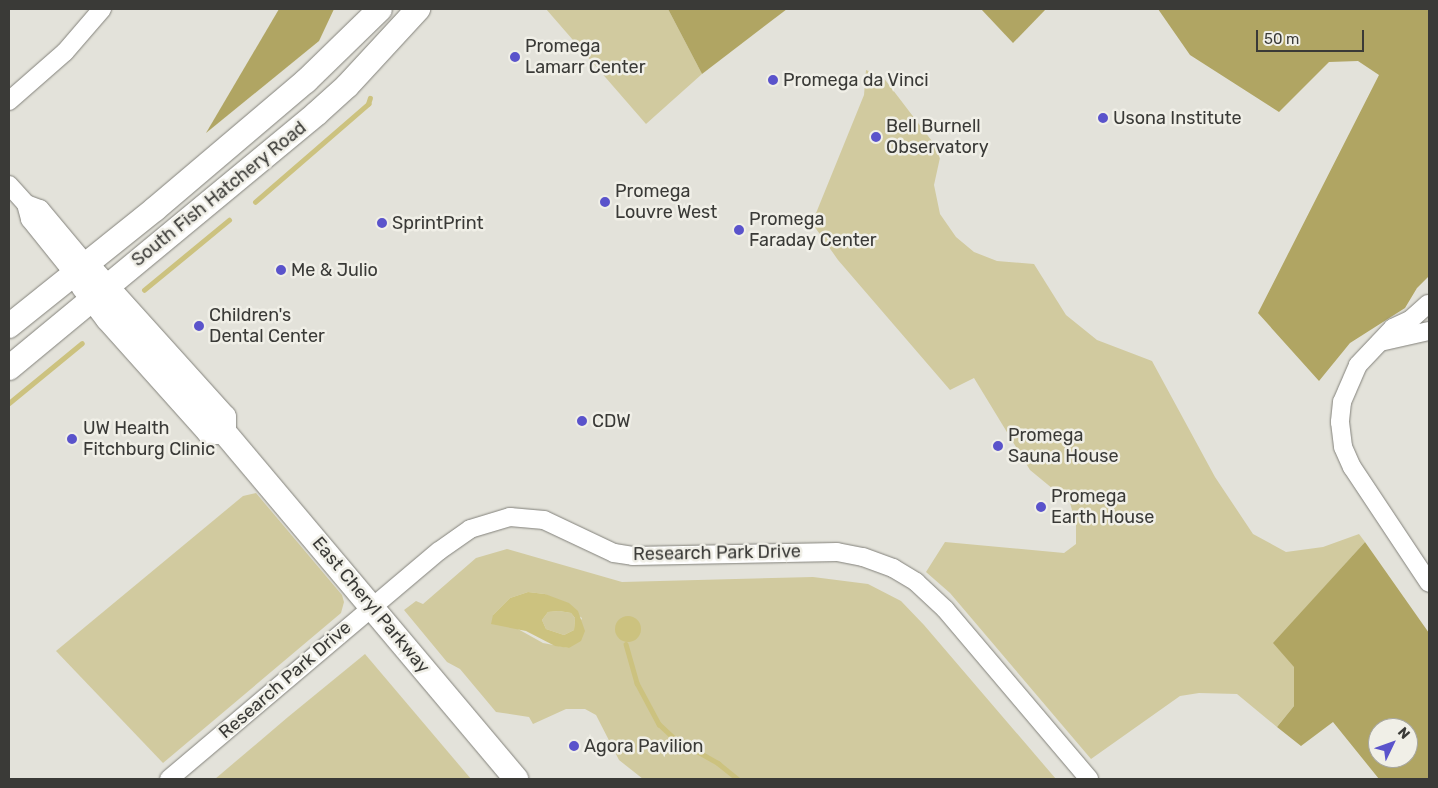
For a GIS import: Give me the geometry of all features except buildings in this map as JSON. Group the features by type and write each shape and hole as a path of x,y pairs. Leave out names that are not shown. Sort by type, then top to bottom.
{"main road":[{"name":"South Fish Hatchery Road","path":"9,326 306,81 380,9"},
{"name":"South Fish Hatchery Road","path":"9,368 316,114 354,79 418,9"},
{"name":"East Cheryl Parkway","path":"80,269 99,293 224,417 224,432 516,779"}],"street":[{"path":"9,101 65,52 102,9"},
{"path":"9,185 26,204 30,219 80,269"},
{"path":"1429,307 1379,342 1349,380 1342,402 1343,447 1352,467 1429,583"},
{"path":"1379,342 1429,331"},
{"name":"Research Park Drive","path":"169,779 372,606 470,529 510,517 544,520 614,553 633,556 812,552 863,557 893,568 926,591 1088,779"}],"shaded area":[{"path":"279,9 334,9 319,41 206,133"},
{"path":"546,9 668,9 702,74 646,124"},
{"path":"668,9 787,9 702,74"},
{"path":"981,9 1046,9 1013,43"},
{"path":"1158,9 1429,9 1429,276 1417,288 1405,308 1350,343 1319,381 1258,313 1379,75 1358,61 1329,62 1279,112 1190,55"},
{"path":"866,70 883,77 941,153 934,185 940,214 956,237 974,252 997,261 1034,264 1066,315 1097,340 1152,361 1215,477 1253,534 1286,552 1323,547 1359,534 1365,542 1274,643 1294,666 1294,706 1277,727 1237,694 1199,693 1180,696 1091,759 950,593 926,572 945,542 1064,553 1076,544 1076,524 1070,503 1030,470 974,378 950,390 838,260 812,223 864,95"},
{"path":"256,493 342,595 344,602 341,613 163,763 56,651 243,496"},
{"path":"1365,542 1429,633 1429,779 1379,779 1370,768 1418,768 1418,718 1368,718 1368,765 1333,722 1301,746 1277,727 1294,706 1294,667 1273,643"},
{"path":"507,549 622,582 813,577 868,584 901,601 924,625 1056,779 643,779 619,760 596,715 585,709 566,709 533,724 529,717 496,712 460,669 447,662 404,610 416,601 423,604 476,558","holes":["528,592 545,594 582,618 569,648 543,643 493,615 510,598"]},
{"path":"528,592 545,594 569,603 578,611 585,631 581,641 569,648 555,646 526,631 491,624 493,615 510,598","holes":["548,612 571,613 575,618 574,630 564,635 546,629 542,620"]},
{"path":"548,612 571,613 575,618 574,630 564,635 546,629 542,620"},
{"path":"628,616 637,620 641,629 637,638 628,642 619,638 615,629 619,620"},
{"path":"365,654 471,779 215,779 288,717"}],"waterway":[{"path":"255,202 368,104 370,98"},
{"path":"144,290 229,220"},
{"path":"9,403 82,343"},
{"path":"626,644 637,683 659,724 674,738 718,763 738,779"}],"place":[{"name":"Promega Lamarr Center","path":"515,57"},
{"name":"Promega da Vinci","path":"773,80"},
{"name":"Usona Institute","path":"1103,118"},
{"name":"Bell Burnell Observatory","path":"876,137"},
{"name":"Promega Louvre West","path":"605,202"},
{"name":"SprintPrint","path":"382,223"},
{"name":"Promega Faraday Center","path":"739,230"},
{"name":"Me & Julio","path":"281,270"},
{"name":"Children's Dental Center","path":"199,326"},
{"name":"CDW","path":"582,421"},
{"name":"UW Health Fitchburg Clinic","path":"72,439"},
{"name":"Promega Sauna House","path":"998,446"},
{"name":"Promega Earth House","path":"1041,507"},
{"name":"Agora Pavilion","path":"574,746"}]}
